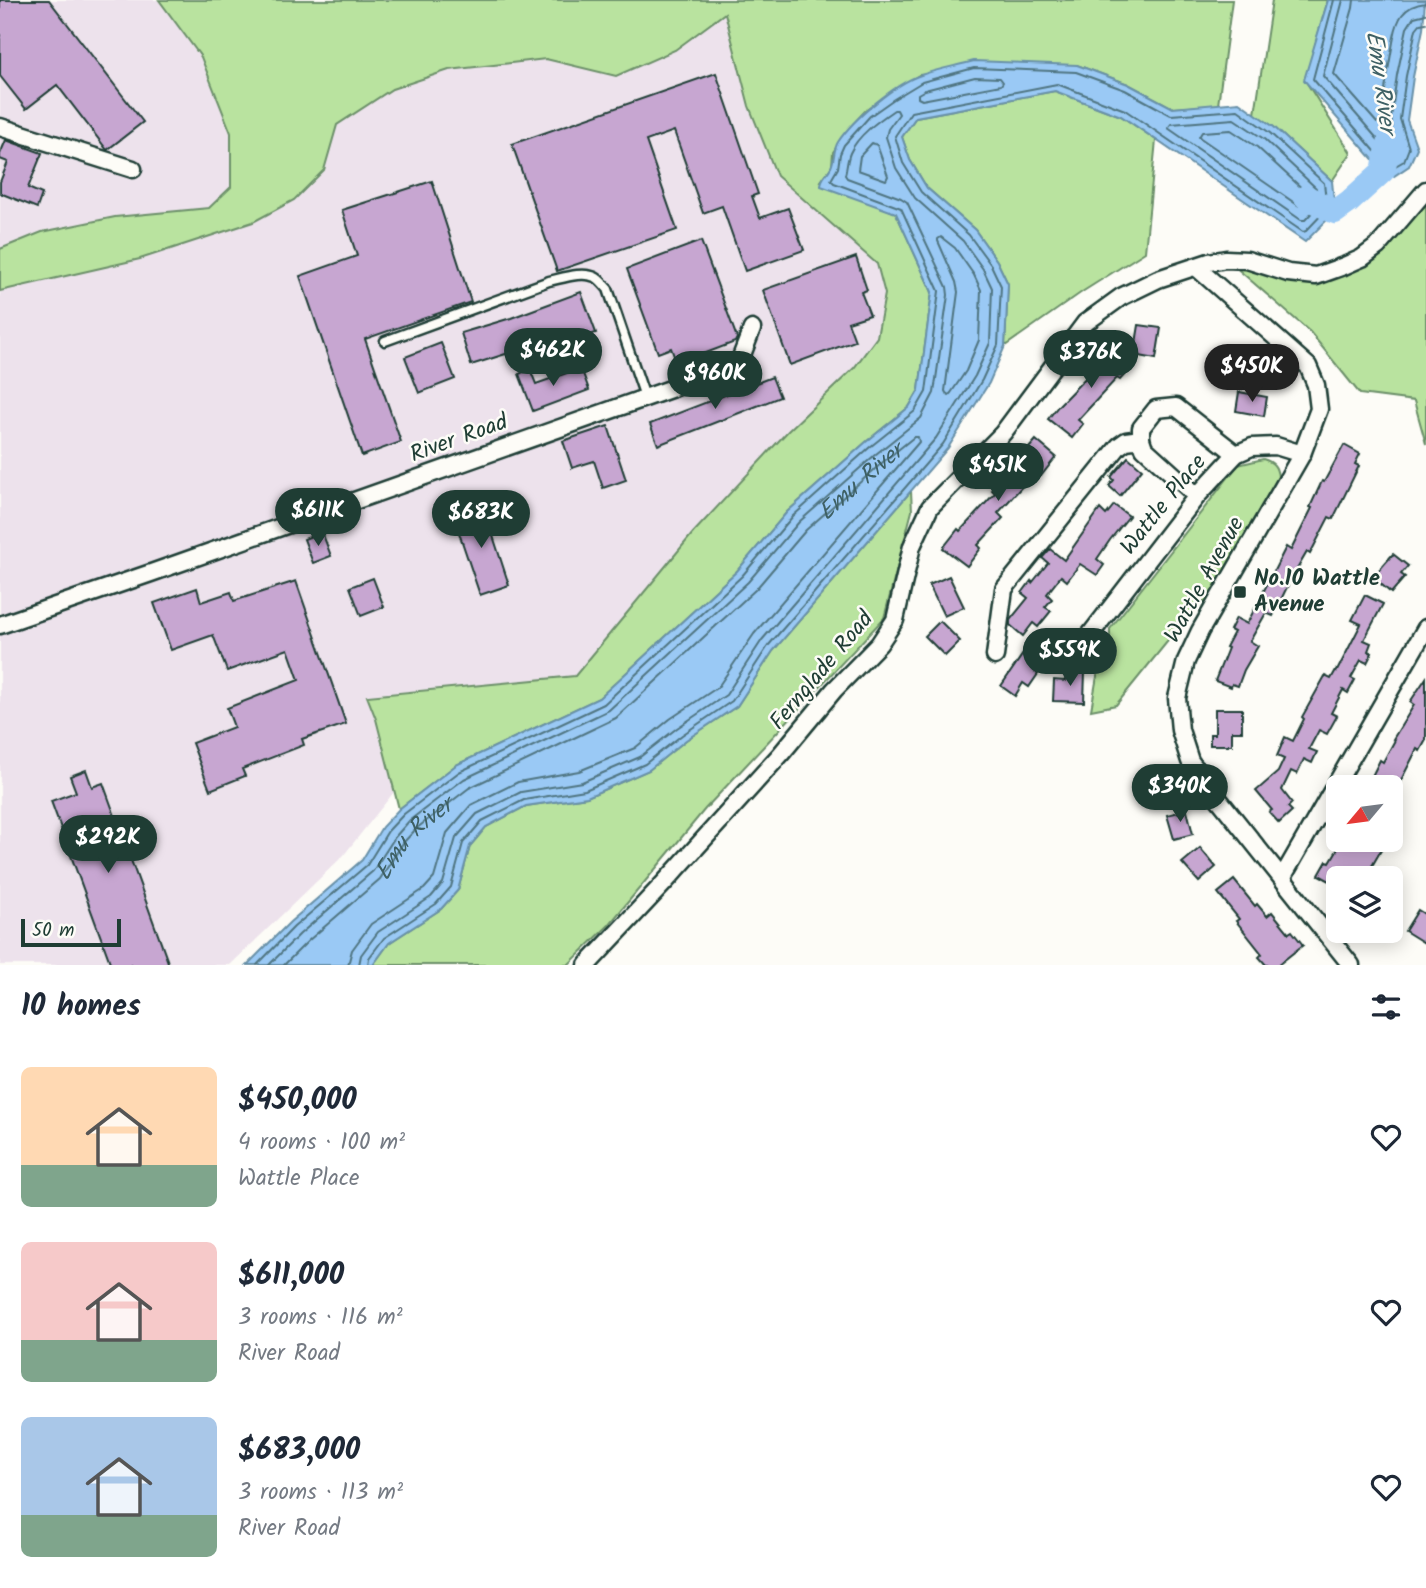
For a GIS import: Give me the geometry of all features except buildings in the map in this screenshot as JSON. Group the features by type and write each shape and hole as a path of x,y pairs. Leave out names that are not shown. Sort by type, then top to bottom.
{"street":[{"path":"0,127 133,169"},
{"name":"Fernglade Road","path":"587,965 771,765 834,690 879,644 895,620 912,546 930,507 1003,433 1085,323 1121,297 1158,279 1226,259 1247,260 1289,273 1317,276 1335,270 1362,258 1378,246 1426,190"},
{"name":"Wattle Avenue","path":"1196,267 1308,366 1319,409 1302,454 1200,631 1186,661 1177,698 1180,730 1190,761 1350,965"},
{"name":"River Road","path":"0,625 738,365 752,329"},
{"path":"1197,496 1144,449 1141,428 1156,409 1176,407 1236,454"},
{"path":"995,656 1004,589 1119,446 1126,441 1141,439"},
{"name":"Wattle Place","path":"1086,640 1197,496 1236,454 1252,447 1276,446 1302,454"},
{"path":"1282,878 1426,628"}],"lane":[{"path":"384,341 549,281 571,276 596,277 608,289 645,397"}],"shaded area":[{"path":"0,0 160,0 201,57 231,133 231,187 209,208 115,217 42,232 0,249"},
{"path":"726,13 749,106 777,176 877,264 885,294 877,337 854,368 788,431 693,533 575,676 368,696 377,721 394,792 343,856 230,965 0,965 0,291 140,259 253,222 294,200 324,170 337,125 392,89 449,70 546,59 616,76 675,50"}],"green space":[{"path":"159,0 1232,0 1218,105 1173,108 1128,84 1077,65 919,75 865,111 833,152 832,166 821,181 896,213 932,292 919,390 909,407 787,512 737,571 599,698 456,765 399,809 376,719 367,696 575,676 693,533 788,431 854,368 877,337 885,294 877,264 777,176 749,106 725,13 675,50 616,76 546,59 449,70 392,89 337,125 324,170 294,200 253,222 140,259 0,291 0,249 42,232 115,217 209,208 231,187 231,133 201,57"},
{"path":"1272,0 1328,0 1305,80 1351,153 1332,181 1274,127 1255,114"},
{"path":"1055,91 1121,116 1156,140 1145,252 1005,346 1008,284 997,261 975,230 927,188 910,160 902,137 916,117"},
{"path":"1426,190 1426,444 1414,401 1360,394 1310,332 1226,259 1316,276 1362,258"},
{"path":"1263,459 1274,465 1278,477 1206,604 1201,600 1116,705 1091,710 1099,665 1110,645 1110,629 1238,465"},
{"path":"911,491 912,511 884,618 705,809 609,925 568,965 373,965 389,943 441,909 458,890 470,846 486,827 526,806 587,797 649,770 686,740 737,706 773,651"}],"water":[{"path":"1328,0 1425,0 1423,29 1407,120 1417,148 1409,166 1394,176 1383,171 1304,80"},
{"path":"974,61 1077,65 1128,84 1173,108 1239,102 1274,127 1332,181 1335,212 1305,242 1121,116 1055,91 916,117 902,137 910,160 927,188 975,230 997,261 1008,284 1005,346 989,383 948,448 773,651 737,706 686,740 649,770 587,797 526,806 486,827 470,846 458,890 441,909 389,943 373,965 247,965 290,922 362,860 382,827 399,809 456,765 599,698 737,571 787,512 909,407 919,390 932,292 896,213 821,186 821,183 831,167 838,142 876,103 911,79"}],"waterway":[{"name":"Emu River","path":"1306,197 1335,212 1383,171 1390,139"}],"place":[{"name":"No.10 Wattle Avenue","path":"1240,592"}]}
